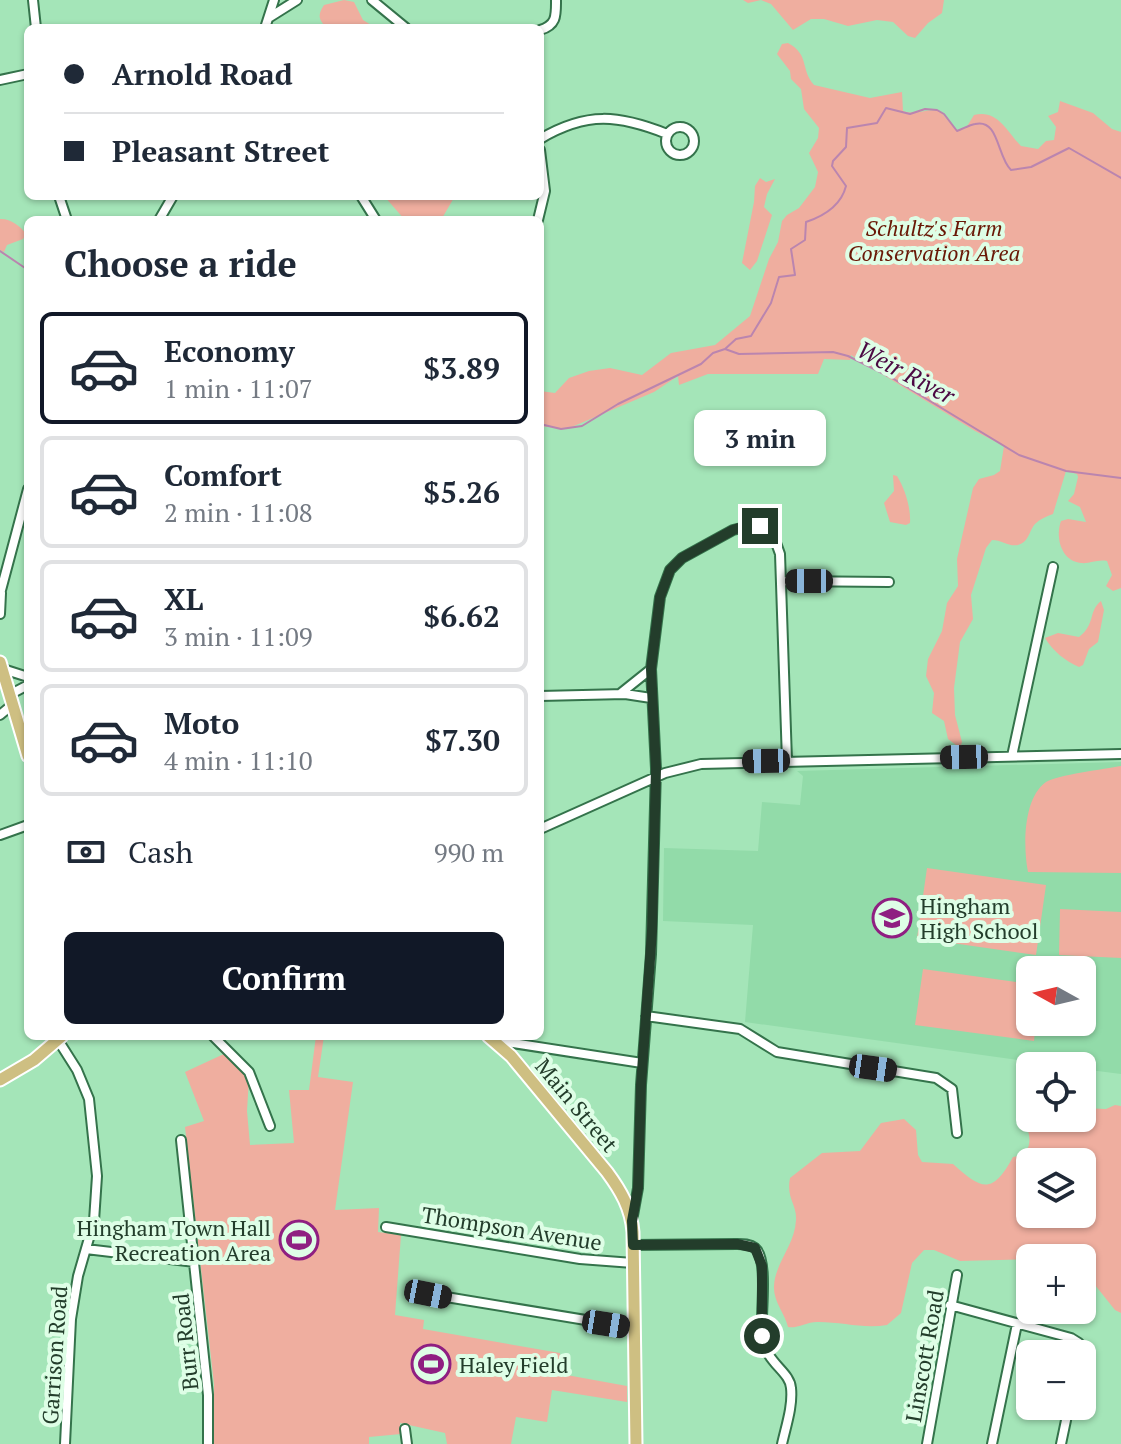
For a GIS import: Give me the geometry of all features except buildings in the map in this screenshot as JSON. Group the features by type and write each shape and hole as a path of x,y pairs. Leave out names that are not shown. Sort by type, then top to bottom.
{"main road":[{"path":"2,666 24,743"},
{"path":"0,1080 26,1065 57,1040"},
{"name":"Main Street","path":"493,1040 511,1056 614,1182 626,1201 632,1221 633,1245 636,1444"}],"street":[{"path":"33,0 36,24"},
{"path":"267,24 274,0"},
{"path":"270,17 297,0"},
{"path":"372,0 401,24"},
{"path":"544,28 553,23 556,0"},
{"path":"0,80 24,75"},
{"path":"544,137 564,126 597,118 626,120 667,134"},
{"path":"0,614 0,593 24,504"},
{"path":"632,1221 638,1188 656,778 651,669 663,588 670,570 682,558 748,525 767,529 780,554 787,761"},
{"path":"1012,756 1053,567"},
{"path":"782,581 889,582"},
{"path":"2,666 24,675"},
{"path":"616,695 628,690 651,669"},
{"path":"0,715 24,689"},
{"path":"544,696 651,698"},
{"path":"544,827 677,769 701,764 1121,754"},
{"path":"0,835 24,826"},
{"path":"646,1016 740,1029 777,1052 936,1078 952,1089 957,1133"},
{"name":"Garrison Road","path":"61,1040 86,1091 92,1118 97,1196 71,1319 65,1444"},
{"path":"217,1040 249,1072 270,1126"},
{"path":"503,1040 642,1063"},
{"name":"Burr Road","path":"181,1140 208,1395 208,1444"},
{"name":"Thompson Avenue","path":"386,1227 580,1259 633,1263"},
{"path":"633,1245 737,1244 752,1246 758,1252 762,1266 763,1343 769,1358 788,1378 792,1389 782,1444"},
{"path":"86,1249 195,1262"},
{"name":"Linscott Road","path":"927,1444 957,1275"},
{"path":"428,1294 634,1328"},
{"path":"950,1305 1016,1324"},
{"path":"992,1444 1017,1324 1076,1340"},
{"path":"1061,1444 1066,1420"},
{"path":"405,1429 407,1444"}],"shaded area":[{"name":"Hingham High School","path":"1121,762 1121,1074 1096,1071 1096,1052 1016,1052 1016,1060 745,1022 753,925 663,921 664,848 758,851 762,802 800,805 803,776 797,771"}],"green space":[{"path":"344,0 354,2 363,20 370,24 323,24 320,12 324,5"},
{"path":"761,0 944,0 942,13 915,38 908,36 893,22 877,20 848,26 824,19 811,19 793,30 771,4"},
{"name":"Schultz's Farm Conservation Area","path":"788,43 799,52 814,85 870,98 902,92 903,111 940,111 957,131 966,128 974,115 990,115 1021,146 1038,149 1046,141 1054,140 1056,127 1048,116 1058,112 1060,101 1093,113 1112,129 1121,132 1121,588 1113,591 1106,586 1112,575 1107,561 1074,561 1061,547 1061,521 1086,522 1080,507 1068,501 1074,494 1077,474 1066,471 1053,514 1035,524 1022,544 992,540 986,548 971,595 973,619 960,642 954,688 955,715 962,742 960,748 948,739 944,721 932,713 934,693 926,676 928,659 942,631 947,603 958,586 957,559 973,488 979,479 1000,471 1004,446 851,355 850,360 824,359 818,374 708,374 679,385 678,376 654,392 567,429 544,426 544,392 555,393 569,378 610,368 642,375 671,353 715,345 750,316 769,259 778,242 782,221 799,208 815,187 818,172 809,153 818,138 819,128 804,109 801,89 791,79 790,71 777,54 782,44"},
{"path":"760,178 766,182 775,179 764,207 772,215 757,261 750,270 742,263 755,186"},
{"path":"388,200 453,200 443,216 402,216"},
{"path":"0,219 21,228 24,237 7,245 4,252 0,250"},
{"path":"893,475 897,476 907,499 910,523 906,525 890,522 884,503 894,491"},
{"path":"1101,601 1104,610 1098,642 1089,649 1083,665 1079,667 1060,655 1045,638 1058,633 1079,637 1088,627 1094,609"},
{"path":"1121,766 1121,873 1028,872 1026,824 1038,789 1060,777"},
{"path":"927,868 1046,885 1036,955 917,938"},
{"path":"1060,909 1121,912 1121,958 1059,955"},
{"path":"923,969 1016,982 1016,1036 1035,1036 1034,1041 915,1025"},
{"name":"Hingham Town Hall Recreation Area","path":"315,1040 323,1040 318,1077 353,1082 335,1210 379,1208 378,1232 401,1235 395,1315 424,1320 423,1329 560,1353 561,1374 627,1386 627,1402 552,1390 547,1422 516,1417 511,1444 447,1444 445,1433 400,1423 401,1434 369,1437 369,1444 214,1444 214,1384 185,1127 204,1121 185,1072 226,1053 249,1078 247,1111 250,1145 294,1143 289,1090 309,1090"},
{"path":"1121,1106 1121,1313 1096,1286 1096,1244 1016,1244 1016,1260 960,1261 934,1250 924,1250 912,1263 901,1313 887,1325 815,1322 788,1327 775,1297 774,1286 795,1229 796,1214 789,1191 790,1178 822,1153 860,1151 881,1123 904,1119 916,1130 918,1155 922,1162 953,1164 979,1183 992,1183 999,1178 1016,1156 1016,1228 1096,1228 1096,1148 1027,1148 1028,1132 1096,1132 1096,1109"}],"waterway":[{"path":"725,349 736,339 751,336 771,303 779,277 795,275 791,249 805,240 806,222 831,209 844,193 846,186 832,166 846,147 847,128 877,123 886,108 910,114 925,109 937,110 957,131 983,124 993,132 1011,170 1031,167 1069,148 1121,178"},
{"name":"Weir River","path":"0,251 24,267"},
{"name":"Weir River","path":"544,425 561,429 582,426 725,349 739,354 833,352 892,378 1019,455 1066,471 1121,478"}],"place":[{"name":"Hingham High School","path":"892,918"},
{"name":"Hingham Town Hall Recreation Area","path":"299,1240"},
{"name":"Haley Field","path":"431,1364"}],"route":[{"path":"760,526 748,525 723,534 677,561 667,576 660,597 651,669 656,769 651,954 641,1085 638,1188 632,1221 633,1245 746,1244 755,1248 762,1266 762,1336"}]}
